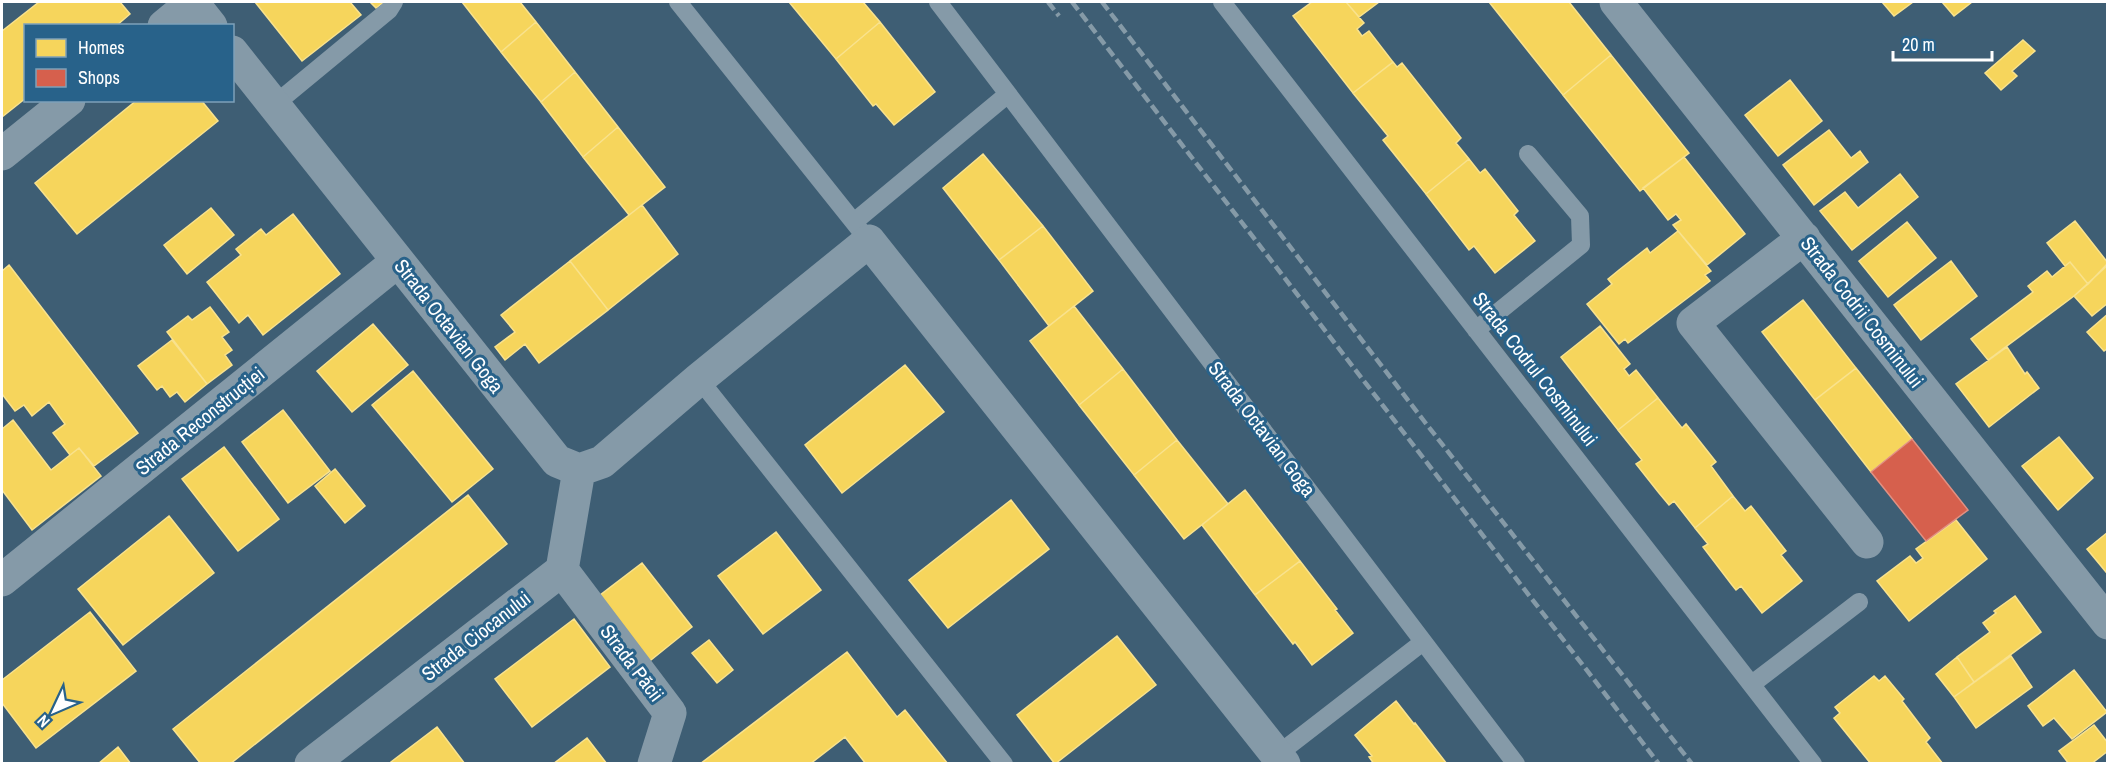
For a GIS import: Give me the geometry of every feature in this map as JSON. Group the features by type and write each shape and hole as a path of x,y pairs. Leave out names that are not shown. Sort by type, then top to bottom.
{"street":[{"name":"Strada Codrii Cosminului","path":"1616,2 2108,623"},
{"path":"168,24 199,10"},
{"name":"Strada Octavian Goga","path":"234,55 557,461 579,470"},
{"path":"2,154 67,102"},
{"path":"562,570 579,470 603,462 699,379 861,231 1280,759"},
{"path":"1804,238 1693,323 1867,542"},
{"name":"Strada Reconstrucției","path":"2,580 398,261"},
{"name":"Strada Ciocanului","path":"311,764 562,570"},
{"name":"Strada Păcii","path":"562,570 669,713 654,764"}],"lane":[{"path":"274,105 389,10 394,2"},
{"path":"678,2 861,231 1008,94"},
{"name":"Strada Octavian Goga","path":"938,2 1516,764"},
{"name":"Strada Codrul Cosminului","path":"1222,2 1813,764"},
{"path":"1476,330 1581,245 1580,216 1528,154"},
{"path":"699,379 1004,764"},
{"path":"1752,684 1859,602"},
{"path":"1280,759 1423,642"}],"building: Homes":[{"path":"39,2 120,2 130,14 118,24 24,24 24,100 2,117 2,31"},
{"path":"255,2 350,2 361,15 302,61"},
{"path":"370,2 384,2 376,8"},
{"path":"462,2 520,2 536,22 501,52"},
{"path":"789,2 863,2 880,22 836,59"},
{"path":"1312,2 1346,2 1364,23 1357,29 1362,36 1369,31 1393,62 1353,93 1293,16"},
{"path":"1346,2 1379,2 1359,17"},
{"path":"1489,2 1569,2 1611,55 1563,95"},
{"path":"1882,2 1913,2 1894,16"},
{"path":"1942,2 1972,2 1954,16"},
{"path":"536,22 575,72 541,102 501,52"},
{"path":"880,22 935,92 894,125 876,104 873,106 836,59"},
{"path":"2023,40 2035,51 2012,71 2017,76 2001,90 1985,73"},
{"path":"1611,55 1689,153 1640,191 1563,95"},
{"path":"1393,62 1397,67 1402,63 1461,138 1456,143 1469,159 1426,194 1383,140 1388,136 1353,93"},
{"path":"575,72 618,127 583,157 541,102"},
{"path":"1790,80 1822,121 1778,156 1745,115"},
{"path":"135,102 203,102 218,121 77,234 35,183"},
{"path":"618,127 665,187 629,215 583,157"},
{"path":"1829,130 1851,158 1860,151 1868,162 1814,205 1783,165"},
{"path":"983,154 1043,226 999,260 943,188"},
{"path":"1684,157 1745,234 1707,265 1673,225 1681,220 1676,214 1668,220 1643,188"},
{"path":"1469,159 1480,173 1485,169 1518,211 1514,215 1535,241 1495,273 1474,246 1469,250 1426,194"},
{"path":"1900,174 1918,197 1852,250 1820,211 1845,192 1858,208"},
{"path":"642,205 678,254 608,310 570,261"},
{"path":"211,208 234,235 187,274 164,245"},
{"path":"293,214 340,274 263,335 248,315 239,323 207,282 241,255 236,249 261,229 266,235"},
{"path":"2075,221 2108,263 2088,284 2070,262 2065,266 2047,243"},
{"path":"1907,222 1936,258 1888,297 1859,261"},
{"path":"1043,226 1093,291 1049,326 999,260"},
{"path":"1678,231 1711,271 1705,275 1710,281 1628,343 1625,339 1619,344 1587,304 1612,284 1608,279 1619,270 1647,248 1650,253"},
{"path":"570,261 608,310 539,363 525,344 505,360 495,347 515,332 501,315"},
{"path":"1951,261 1977,296 1921,340 1894,305"},
{"path":"2070,262 2088,284 1988,360 1971,339 2033,292 2028,286 2047,271 2052,277"},
{"path":"9,265 138,433 94,466 79,448 70,455 53,433 65,424 49,402 32,416 24,405 15,411 2,394 2,271"},
{"path":"2108,265 2108,303 2092,316 2074,296"},
{"path":"1803,300 1856,368 1815,400 1762,332"},
{"path":"1074,306 1123,369 1079,405 1030,341"},
{"path":"210,307 229,332 222,337 232,350 225,355 232,365 207,384 167,332 188,316 192,320"},
{"path":"2108,314 2108,348 2104,351 2087,332"},
{"path":"373,324 408,365 352,412 317,371"},
{"path":"1600,326 1630,364 1624,369 1629,376 1636,370 1658,398 1618,430 1561,357"},
{"path":"172,340 207,384 185,402 177,392 170,397 162,386 157,390 138,366"},
{"path":"2007,347 2025,374 2027,372 2039,388 1989,427 1956,384"},
{"path":"905,365 944,412 842,493 805,445"},
{"path":"1856,368 1912,439 1871,472 1815,400"},
{"path":"1123,369 1177,440 1134,475 1079,405"},
{"path":"413,371 493,469 452,502 372,405"},
{"path":"1658,398 1682,428 1686,424 1716,462 1711,466 1733,496 1695,528 1674,501 1669,505 1636,464 1642,460 1618,430"},
{"path":"283,410 330,471 288,503 242,442"},
{"path":"13,420 51,470 79,448 101,476 32,530 2,490 2,429"},
{"path":"2059,437 2093,478 2058,510 2022,466"},
{"path":"1177,440 1228,504 1184,539 1134,475"},
{"path":"224,447 279,519 238,551 182,479"},
{"path":"335,469 365,506 345,523 315,486"},
{"path":"1245,490 1300,561 1255,595 1202,525"},
{"path":"468,495 507,544 230,764 201,764 173,729"},
{"path":"1733,496 1745,511 1751,506 1786,551 1781,555 1802,581 1762,613 1741,586 1736,590 1732,585 1703,547 1708,544 1695,528"},
{"path":"1011,500 1049,549 948,628 909,580"},
{"path":"169,516 214,573 123,645 78,589"},
{"path":"1956,520 1987,559 1909,621 1877,581 1910,556 1916,563 1923,558 1916,549"},
{"path":"776,532 821,590 763,634 718,576"},
{"path":"2108,532 2108,571 2106,572 2087,549"},
{"path":"1300,561 1353,633 1312,665 1255,595"},
{"path":"642,563 692,627 646,664 595,599"},
{"path":"2015,596 2041,632 1974,682 1957,657 1990,632 1983,623 1996,613 1994,611"},
{"path":"90,612 136,671 36,748 2,703 2,680"},
{"path":"574,619 610,667 532,727 495,679"},
{"path":"1117,636 1156,685 1055,764 1017,715"},
{"path":"709,640 733,670 717,683 692,653"},
{"path":"847,652 897,717 905,710 948,764 866,764 845,737 810,764 700,764"},
{"path":"2011,656 2032,687 1976,728 1954,697"},
{"path":"1957,657 1974,682 1954,697 1936,674"},
{"path":"2074,670 2107,712 2072,739 2054,718 2043,726 2028,706"},
{"path":"1874,676 1879,681 1885,676 1904,699 1902,701 1930,738 1926,742 1943,764 1871,764 1834,718 1840,713 1835,707"},
{"path":"1396,701 1447,764 1374,764 1369,757 1372,756 1355,735"},
{"path":"2094,725 2108,743 2108,751 2091,764 2069,764 2059,751"},
{"path":"437,727 465,764 392,764 391,762"},
{"path":"587,738 607,764 553,764"},
{"path":"118,747 131,764 98,764"}],"building: Shops":[{"path":"1912,439 1968,510 1926,541 1871,472"}],"railway":[{"path":"1048,2 1059,16"},
{"path":"1072,2 1659,764"},
{"path":"1102,2 1424,421 1692,764"}]}
